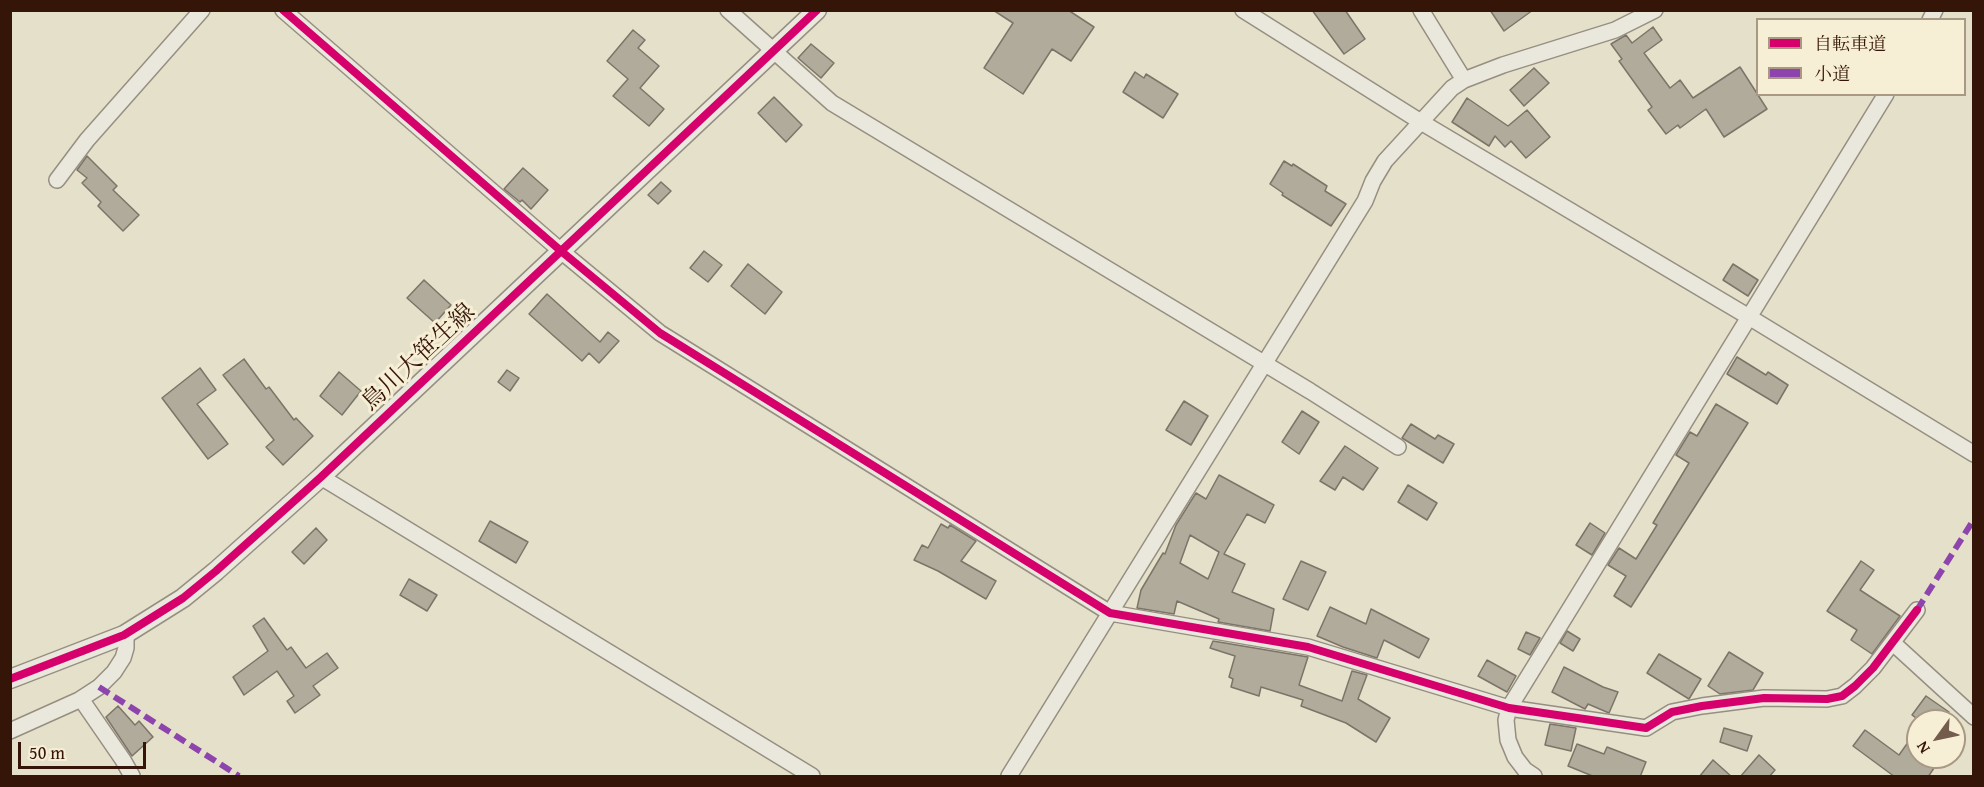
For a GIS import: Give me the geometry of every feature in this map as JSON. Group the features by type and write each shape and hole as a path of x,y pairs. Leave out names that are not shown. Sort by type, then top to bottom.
{"street":[{"path":"57,180 87,140 202,10"},
{"path":"283,10 561,251 660,333 1110,613 1308,648 1509,708 1646,728 1672,712 1702,706 1764,698 1827,699 1842,696 1874,668 1917,610"},
{"path":"728,10 832,103 1264,363 1398,447"},
{"name":"鳥川大笹生線","path":"10,680 126,633 183,598 321,477 817,10"},
{"path":"1243,10 1421,122 1974,454"},
{"path":"1421,10 1464,80"},
{"path":"1009,777 1365,201 1382,166 1452,88 1464,80 1503,65 1615,30 1656,10"},
{"path":"1534,777 1515,757 1508,740 1506,720 1509,708 1885,96"},
{"path":"321,477 812,777"},
{"path":"10,731 81,699 99,687 123,658 126,633"},
{"path":"1893,643 1974,717"},
{"path":"81,699 132,777"}],"building":[{"path":"993,10 1068,10 1094,27 1071,61 1052,49 1023,94 984,68 1013,23"},
{"path":"1312,10 1345,10 1365,39 1344,54"},
{"path":"1490,10 1533,10 1504,31"},
{"path":"1653,27 1662,40 1644,53 1670,88 1680,80 1693,98 1740,67 1756,92 1756,96 1759,96 1767,109 1724,137 1706,109 1680,128 1678,125 1666,134 1648,110 1652,107 1619,61 1622,59 1611,44 1626,35 1632,43"},
{"path":"633,30 645,40 638,48 659,66 640,88 664,109 649,126 613,96 628,79 607,61"},
{"path":"811,44 834,63 821,78 798,58"},
{"path":"1534,68 1549,83 1524,106 1510,90"},
{"path":"1135,72 1144,78 1146,74 1178,94 1163,118 1123,92"},
{"path":"774,97 802,125 786,142 758,113"},
{"path":"1467,98 1508,126 1527,110 1550,137 1526,158 1511,141 1505,147 1495,136 1489,146 1452,122"},
{"path":"87,156 117,186 113,190 139,215 123,231 98,206 101,202 82,183 87,178 77,170"},
{"path":"1284,161 1292,166 1293,164 1327,186 1325,191 1346,204 1331,226 1282,195 1283,193 1270,184"},
{"path":"523,168 548,190 531,209 522,200 520,202 504,189"},
{"path":"661,182 671,191 658,204 648,195"},
{"path":"704,251 722,265 708,282 690,268"},
{"path":"748,264 782,292 765,314 731,286"},
{"path":"1733,264 1758,280 1748,296 1723,280"},
{"path":"424,280 451,305 435,323 407,298"},
{"path":"547,294 600,342 608,332 619,341 599,363 589,353 582,361 529,314"},
{"path":"1737,357 1766,375 1768,372 1788,385 1777,404 1727,374"},
{"path":"244,359 266,389 269,387 294,420 296,418 313,436 283,465 266,447 274,440 223,375"},
{"path":"200,368 216,390 197,404 228,444 208,459 162,398"},
{"path":"507,370 519,378 510,391 498,382"},
{"path":"339,372 361,391 342,415 320,396"},
{"path":"1184,401 1208,416 1191,445 1166,430"},
{"path":"1716,404 1748,423 1631,607 1614,596 1626,576 1608,565 1619,548 1636,559 1657,525 1653,523 1689,463 1676,455 1690,432 1697,436"},
{"path":"1302,411 1319,422 1299,454 1282,442"},
{"path":"1411,424 1435,439 1438,435 1454,444 1443,463 1402,438"},
{"path":"1345,446 1378,468 1363,490 1343,477 1335,490 1320,481"},
{"path":"1219,475 1274,505 1265,523 1247,514 1224,554 1245,564 1232,592 1274,609 1270,631 1218,622 1219,619 1177,601 1174,614 1137,608 1141,590 1163,553 1165,554 1176,525 1196,493 1206,499","holes":["1190,535 1219,552 1208,579 1180,563"]},
{"path":"1408,485 1437,503 1427,520 1398,502"},
{"path":"490,521 528,542 516,563 479,541"},
{"path":"1590,523 1605,533 1592,555 1576,545"},
{"path":"941,524 948,528 950,525 976,541 961,561 996,581 986,599 914,560 922,545 928,548"},
{"path":"316,528 327,540 304,564 292,552"},
{"path":"1301,561 1326,572 1308,610 1283,599"},
{"path":"1861,561 1874,570 1860,590 1900,616 1872,654 1851,640 1857,630 1827,611"},
{"path":"409,579 437,595 427,611 400,595"},
{"path":"1330,607 1366,624 1371,609 1429,639 1419,658 1384,640 1377,658 1317,636"},
{"path":"264,618 287,650 291,647 306,668 327,653 338,668 313,686 320,695 295,713 287,701 294,696 277,671 244,695 233,677 268,651 253,626"},
{"path":"1567,631 1580,639 1573,651 1560,643"},
{"path":"1526,632 1540,638 1530,655 1518,649"},
{"path":"1213,641 1308,657 1299,685 1342,701 1352,671 1367,675 1358,699 1390,718 1376,742 1346,723 1301,706 1303,700 1261,687 1259,696 1231,687 1233,679 1229,677 1235,656 1210,648"},
{"path":"1729,652 1763,673 1753,690 1720,694 1708,686"},
{"path":"1659,654 1701,679 1689,699 1647,673"},
{"path":"1487,660 1516,676 1507,692 1478,676"},
{"path":"1564,667 1618,692 1609,713 1588,704 1585,709 1552,692"},
{"path":"1926,696 1945,709 1916,709"},
{"path":"118,706 135,725 139,721 153,737 132,756 106,717"},
{"path":"1550,724 1576,728 1571,751 1545,745"},
{"path":"1724,728 1752,736 1747,751 1720,742"},
{"path":"1865,730 1899,755 1906,745 1906,769 1933,769 1928,777 1895,777 1853,746"},
{"path":"1577,744 1604,754 1607,747 1646,762 1640,777 1595,777 1568,766"},
{"path":"1759,755 1775,770 1769,777 1740,777"},
{"path":"1713,760 1732,777 1699,777"}],"marked path":[{"path":"1917,610 1974,519"},
{"path":"99,687 239,776"}],"cycle path":[{"path":"283,10 561,251 660,333 1110,613 1308,647 1509,708 1646,728 1672,712 1702,706 1764,698 1827,699 1842,696 1873,668 1917,610"},
{"path":"10,679 124,635 183,598 216,571 321,477 817,10"}]}
